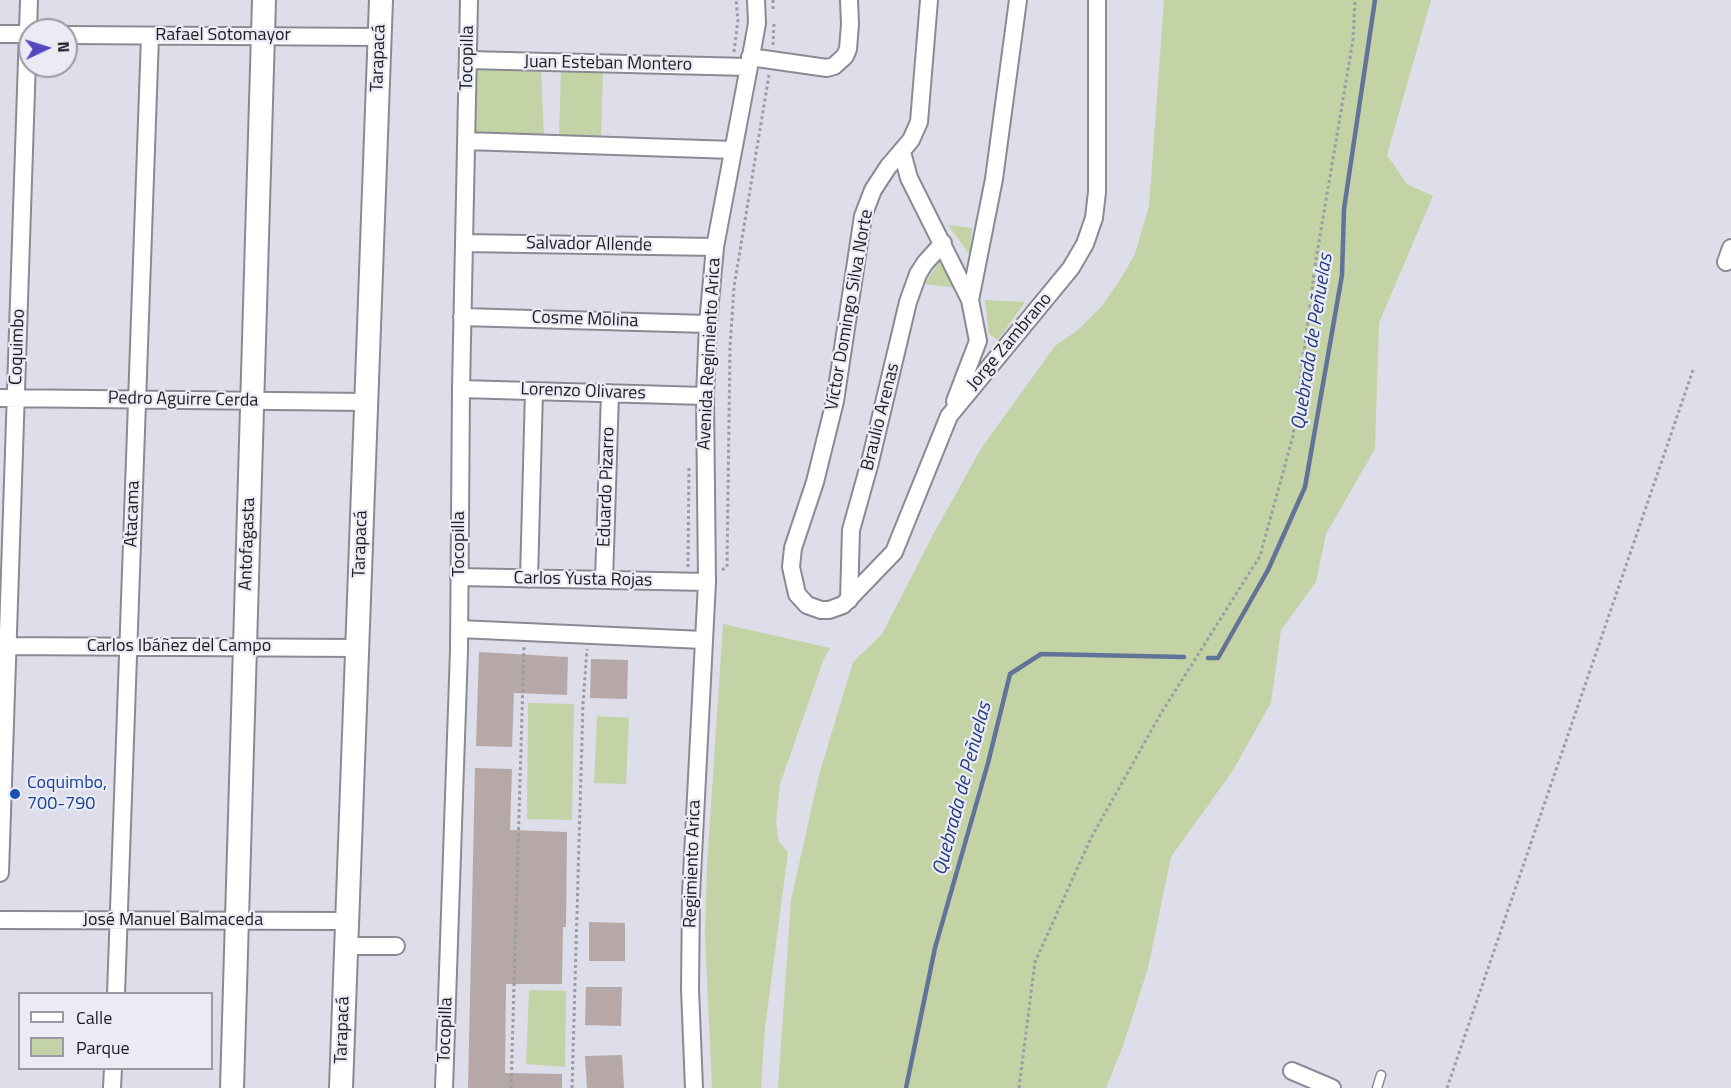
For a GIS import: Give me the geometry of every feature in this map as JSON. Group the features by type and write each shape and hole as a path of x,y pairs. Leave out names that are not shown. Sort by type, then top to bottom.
{"main road":[{"name":"Antofagasta","path":"232,1088 264,0"},
{"name":"Tarapacá","path":"341,1088 381,0"}],"street":[{"name":"Coquimbo","path":"29,0 29,18"},
{"name":"Tocopilla","path":"444,1088 459,629 462,316 469,0"},
{"name":"Avenida Regimiento Arica","path":"703,640 707,582 705,396 708,324 715,248 757,23 756,0"},
{"name":"Juan Esteban Montero","path":"468,60 749,62 771,60 827,68 840,62 848,49 849,0"},
{"name":"Víctor Domingo Silva Norte","path":"797,594 791,567 793,548 815,482 835,401 863,216 880,178 911,140 919,122 929,0"},
{"path":"970,300 994,179 1018,0"},
{"name":"Jorge Zambrano","path":"797,594 807,605 821,610 836,608 849,600 894,552 949,416 1071,268 1085,244 1094,218 1097,192 1097,0"},
{"path":"0,34 18,34"},
{"name":"Rafael Sotomayor","path":"78,35 380,38"},
{"name":"Atacama","path":"116,992 150,36"},
{"name":"Coquimbo","path":"0,873 8,398 26,78"},
{"path":"466,141 733,150"},
{"path":"902,152 909,178 970,300 978,341 949,416"},
{"name":"Salvador Allende","path":"464,243 715,248"},
{"name":"Braulio Arenas","path":"849,600 851,530 870,462 908,302 918,274 943,243"},
{"name":"Cosme Molina","path":"462,316 708,324"},
{"path":"978,341 1000,355"},
{"name":"Lorenzo Olivares","path":"461,389 705,396"},
{"path":"530,579 534,391"},
{"name":"Eduardo Pizarro","path":"604,580 610,393"},
{"name":"Pedro Aguirre Cerda","path":"8,398 366,402"},
{"name":"Carlos Yusta Rojas","path":"459,577 707,582"},
{"path":"459,629 703,640"},
{"name":"Regimiento Arica","path":"694,1088 690,989 691,895 703,640"},
{"name":"Carlos Ibáñez del Campo","path":"4,646 357,648"},
{"name":"José Manuel Balmaceda","path":"0,921 347,921"},
{"path":"346,946 396,946"},
{"path":"112,1088 113,1070"},
{"path":"1292,1071 1332,1088"}],"lane":[{"path":"1377,1088 1381,1075"}],"path":[{"path":"707,582 727,567 730,360 734,286 771,60 773,0"},
{"path":"1019,1088 1035,962 1091,838 1160,715 1260,556 1293,436 1316,259 1353,40 1356,0"},
{"path":"1447,1088 1693,370"},
{"path":"511,1088 525,632"},
{"path":"572,1088 583,704 588,635"}],"green space":[{"name":"Quebrada de Peñuelas","path":"1164,0 1431,0 1387,155 1407,184 1433,196 1379,323 1375,449 1326,534 1316,582 1281,630 1271,703 1232,772 1171,857 1148,968 1123,1046 1106,1088 778,1088 791,900 819,775 853,662 882,634 982,447 1055,346 1079,329 1102,306 1135,254 1149,206"},
{"path":"476,67 541,70 544,138 475,136"},
{"path":"561,68 603,69 601,138 559,137"},
{"path":"948,225 972,228 970,255"},
{"path":"940,261 957,288 924,284"},
{"path":"985,300 1025,302 998,340 989,334"},
{"path":"723,624 830,648 823,661 780,784 776,823 779,842 788,852 765,1028 761,1088 712,1088 705,935 707,865"},
{"path":"528,703 574,704 572,820 527,819"},
{"path":"597,716 629,718 626,784 594,783"},
{"path":"529,990 566,991 565,1067 526,1064"}],"building":[{"path":"479,652 568,657 567,695 514,693 512,747 476,746"},
{"path":"591,659 628,660 627,699 590,698"},
{"path":"475,768 512,769 510,830 567,832 566,927 563,927 562,984 506,984 505,1073 562,1074 562,1088 468,1088"},
{"path":"589,922 625,923 625,961 589,961"},
{"path":"586,987 622,987 621,1026 585,1025"},
{"path":"622,1055 624,1088 587,1088 585,1056"}],"waterway":[{"name":"Quebrada de Peñuelas","path":"1208,658 1218,658 1268,570 1305,487 1342,275 1344,209 1375,0"},
{"name":"Quebrada de Peñuelas","path":"906,1088 935,948 988,763 1010,674 1041,654 1184,657"}],"place":[{"name":"Coquimbo, 700-790","path":"15,794"}]}
